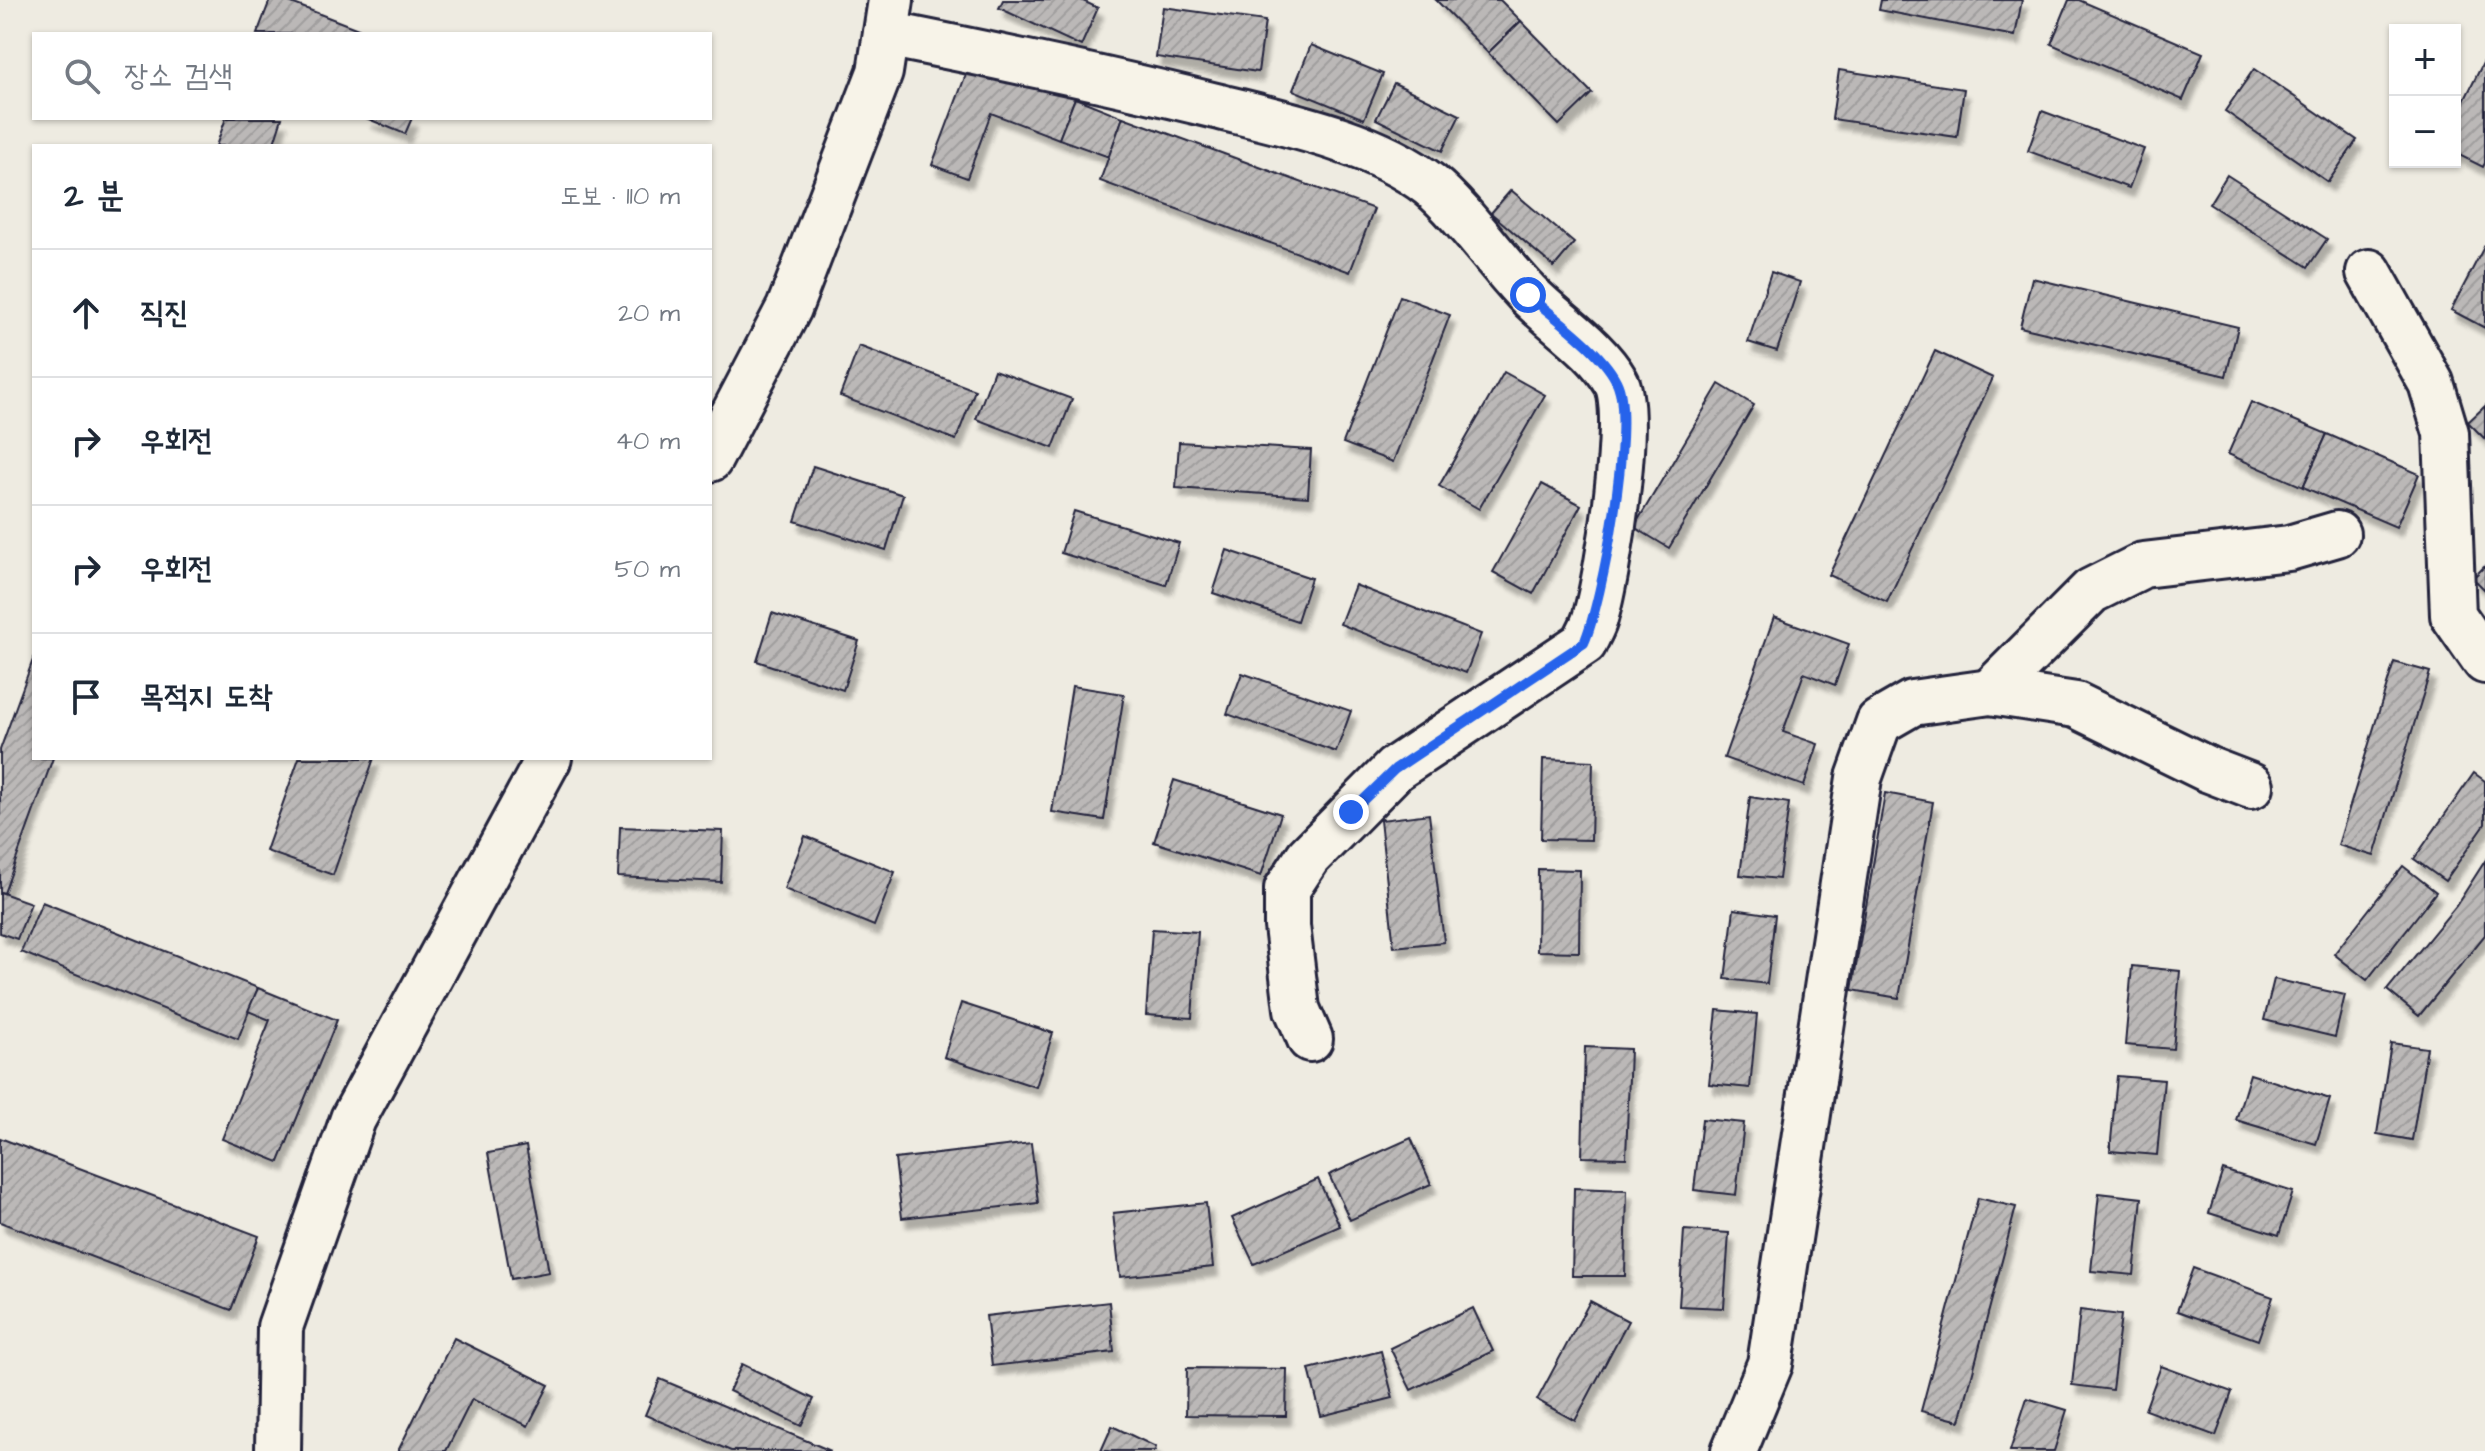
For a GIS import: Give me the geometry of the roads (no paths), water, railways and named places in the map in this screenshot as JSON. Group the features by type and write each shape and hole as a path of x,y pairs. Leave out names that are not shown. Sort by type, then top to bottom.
{"street":[{"path":"712,455 789,308 880,72 888,17 1084,73 1343,141 1430,186 1528,295 1602,361 1619,386 1622,430 1609,554 1596,617 1584,643 1395,769 1308,857 1287,889 1287,926 1297,1009 1310,1039"},
{"path":"2369,272 2431,383 2446,433 2453,615 2485,661"},
{"path":"1990,692 2091,591 2143,565 2289,548 2337,534"},
{"path":"1734,1451 1770,1364 1859,778 1879,722 1912,703 1990,692 2076,705 2207,769 2251,786"},
{"path":"278,1451 280,1327 353,1119 548,760"}]}
